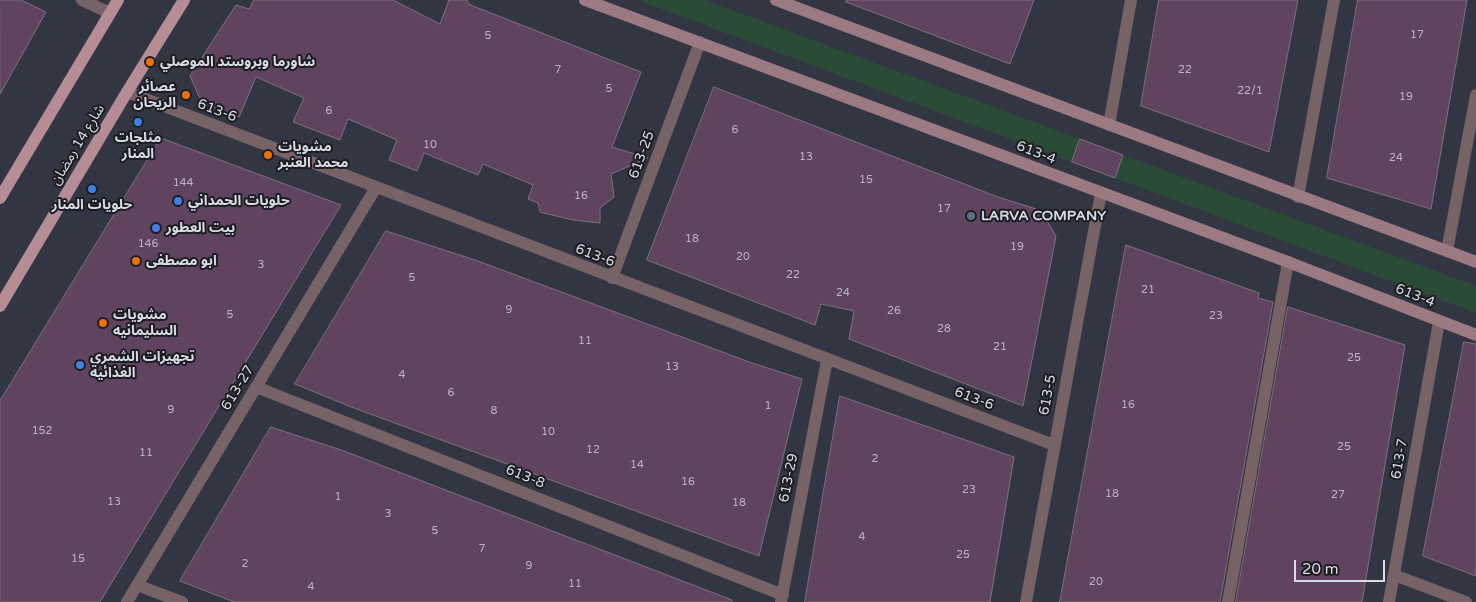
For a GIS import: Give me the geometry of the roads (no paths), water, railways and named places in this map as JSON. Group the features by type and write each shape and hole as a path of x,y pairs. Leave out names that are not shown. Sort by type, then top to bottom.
{"main road":[{"path":"0,198 118,0"},
{"name":"شارع 14 رمضان","path":"0,306 184,0"}],"street":[{"path":"82,0 110,13"},
{"name":"613-4","path":"585,0 1101,194 1288,262 1476,336"},
{"path":"776,0 1298,197 1476,262"},
{"path":"1109,125 1131,0"},
{"path":"1298,197 1334,0"},
{"name":"613-25","path":"612,278 700,42"},
{"name":"613-6","path":"127,92 1054,445"},
{"path":"1447,252 1476,95"},
{"name":"613-27","path":"127,602 375,188"},
{"name":"613-5","path":"1026,602 1101,194"},
{"path":"1228,602 1288,262"},
{"name":"613-7","path":"1389,602 1440,322"},
{"name":"613-29","path":"782,598 827,360"},
{"name":"613-8","path":"256,387 782,598"},
{"path":"1394,575 1466,602"},
{"path":"137,585 182,602"}],"place":[{"name":"شاورما وبروستد الموصلي","path":"150,62"},
{"name":"عصائر الريحان","path":"186,95"},
{"name":"مثلجات المنار","path":"138,122"},
{"name":"مشويات محمد العنبر","path":"268,155"},
{"name":"حلويات المنار","path":"92,189"},
{"name":"حلويات الحمداني","path":"178,201"},
{"name":"LARVA COMPANY","path":"971,216"},
{"name":"بيت العطور","path":"156,228"},
{"name":"ابو مصطفى","path":"136,261"},
{"name":"مشويات السليمانيه","path":"103,323"},
{"name":"تجهيزات الشمري الغذائية","path":"80,365"}]}
